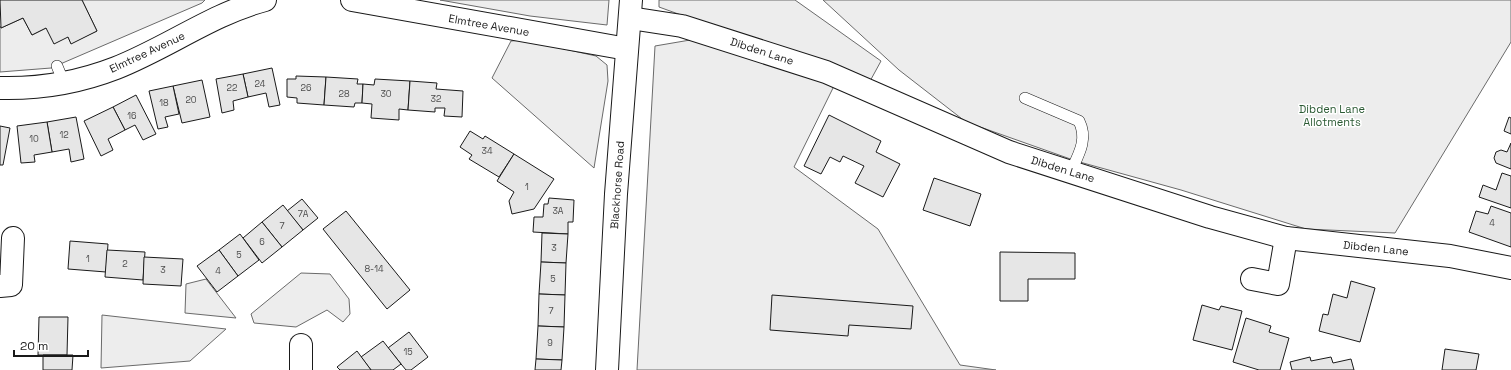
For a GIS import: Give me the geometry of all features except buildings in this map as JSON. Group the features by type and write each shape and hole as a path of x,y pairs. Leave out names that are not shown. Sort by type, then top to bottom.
{"street":[{"name":"Elmtree Avenue","path":"0,88 16,88 60,75 116,68 242,6 265,0"},
{"name":"Elmtree Avenue","path":"352,0 627,49"},
{"name":"Blackhorse Road","path":"607,370 616,194 630,9"},
{"name":"Dibden Lane","path":"630,9 826,72 1009,152 1210,217 1286,238 1450,256 1511,268"},
{"path":"0,286 11,285 13,238"},
{"path":"1252,279 1278,284 1286,238"},
{"path":"301,345 301,370"}],"lane":[{"path":"1025,98 1079,121 1084,131 1083,140 1071,171"}],"shaded area":[{"path":"82,0 205,0 202,3 51,68 0,72 0,26 1,28 23,18 32,35 46,28 68,37 71,43 97,31"},
{"path":"440,0 609,0 607,25 530,16"},
{"path":"659,0 795,0 881,61 869,83 659,7"},
{"name":"Dibden Lane Allotments","path":"823,0 1511,0 1511,42 1395,233 1306,229 1181,190 1076,161 966,122 899,70"},
{"path":"696,39 834,86 794,167 878,229 960,365 996,370 637,370 655,46"},
{"path":"524,40 596,56 607,65 608,81 594,168 492,78 511,41"},
{"path":"301,273 330,274 349,299 350,314 343,322 327,310 296,327 254,323 251,314"},
{"path":"206,279 236,318 185,313 186,284"},
{"path":"102,315 226,329 190,361 101,368"}]}
